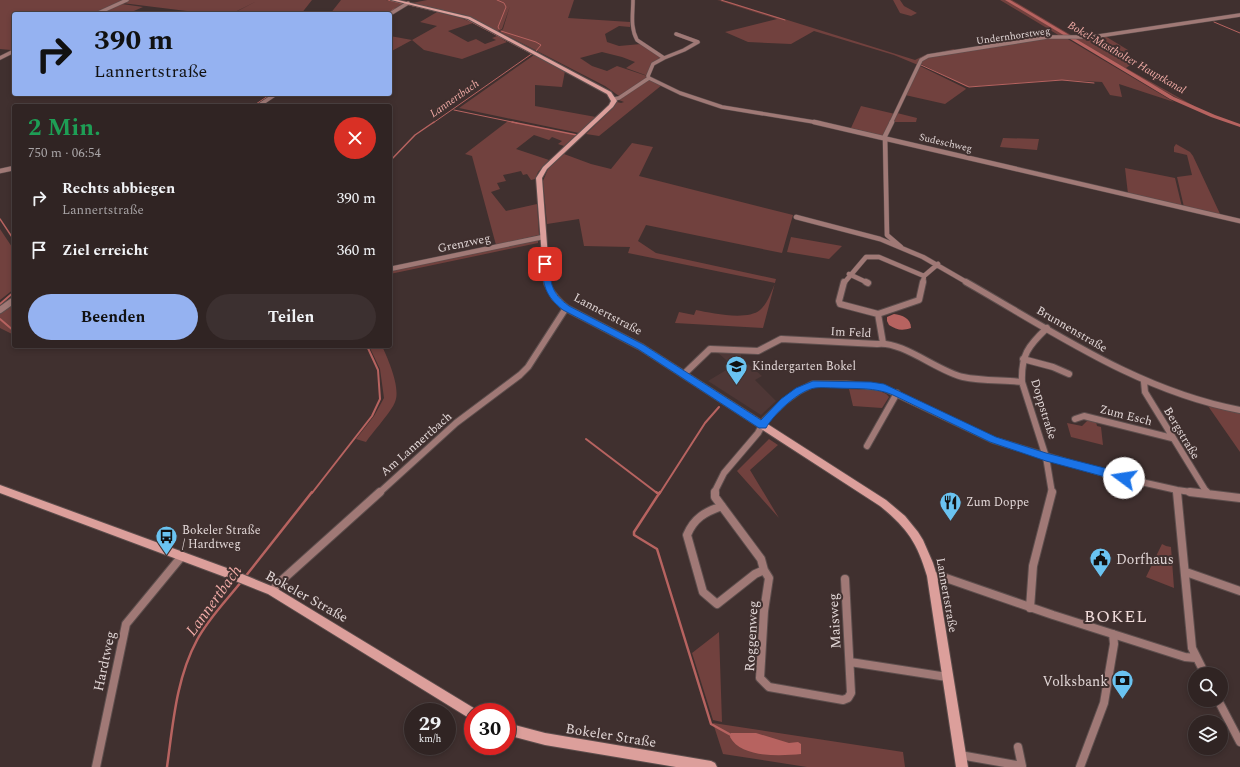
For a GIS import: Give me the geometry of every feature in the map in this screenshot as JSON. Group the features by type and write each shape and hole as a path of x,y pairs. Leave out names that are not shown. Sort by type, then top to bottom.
{"street":[{"path":"100,12 127,0"},
{"path":"393,0 469,18 598,86 609,93 614,99 619,98 649,78 653,64 698,42 676,34"},
{"path":"634,0 632,30 635,37 637,40 664,58"},
{"path":"392,13 408,3"},
{"name":"Undernhorstweg","path":"884,136 921,60 928,56 1047,37 1092,37 1240,16"},
{"path":"0,58 12,52"},
{"name":"Sudeschweg","path":"649,78 680,93 722,108 828,124 884,136 1240,221"},
{"path":"261,104 273,96"},
{"name":"Lannertstraße","path":"614,99 613,104 608,110 545,168 539,181 547,284 552,295 557,302 566,308 641,347 684,374 883,503 900,516 921,542 932,576 962,767"},
{"path":"880,239 887,235 884,136"},
{"path":"0,171 12,168"},
{"name":"Brunnenstraße","path":"796,217 880,239 901,247 938,264 1047,328 1144,382 1185,397 1240,410"},
{"name":"Brunnenstraße","path":"887,235 901,247"},
{"name":"Grenzweg","path":"392,269 543,237"},
{"path":"924,276 879,257 866,257 844,281 839,301 840,304 878,314 919,300 924,276 938,264"},
{"path":"849,274 868,283"},
{"path":"0,310 12,301"},
{"name":"Am Lannertbach","path":"272,591 281,581 456,423 520,375 528,367 566,308"},
{"path":"878,314 883,343"},
{"name":"Doppstraße","path":"1030,608 1033,566 1052,492 1046,457 1022,382 1021,369 1028,346 1047,328"},
{"name":"Im Feld","path":"684,374 710,349 758,351 781,339 877,344 883,343 901,349 962,377 1022,382"},
{"name":"Doppstraße","path":"1023,359 1053,367 1069,374"},
{"name":"Bergstraße","path":"1144,382 1145,392 1207,494"},
{"name":"Roggenweg","path":"850,662 851,693 848,698 842,700 769,687 763,682 760,678 764,611 769,578 764,570 761,559 715,497 714,493 715,488 730,464 763,426 765,420 785,401 799,391 813,384 871,386 884,388 993,440 1046,457 1110,475 1177,490 1240,498"},
{"path":"867,446 897,393"},
{"name":"Zum Esch","path":"1075,419 1084,416 1172,438"},
{"name":"Bokeler Straße","path":"0,489 249,581 272,591 464,708"},
{"path":"1177,490 1186,572 1192,648 1200,667"},
{"path":"722,506 700,514 687,535 703,592 717,604 755,574 764,570"},
{"name":"Hardtweg","path":"96,767 126,624 140,604 182,556"},
{"path":"1186,572 1240,591"},
{"path":"932,576 943,577 1030,608 1196,658"},
{"name":"Maisweg","path":"845,579 850,662"},
{"path":"1080,767 1104,703 1114,644 1113,634"},
{"path":"850,662 947,677"},
{"path":"1222,707 1240,742"},
{"name":"Bokeler Straße","path":"516,731 545,739 711,767"},
{"path":"960,755 1022,766 1018,747"}],"shaded area":[{"path":"0,0 312,0 303,12 236,12 257,1 235,12 195,12 122,3 100,12 12,12 12,51 0,56 11,50 0,49"},
{"path":"341,0 386,0 405,4 392,12 332,12"},
{"path":"427,0 574,0 568,18 630,22 630,27 619,26 605,34 607,42 619,46 641,44 662,57 652,64 648,76 626,68 635,62 622,57 602,52 580,58 592,66 607,71 617,66 647,76 645,80 619,96 605,86 500,32 503,29 510,6 502,29 496,32 465,15 412,3"},
{"path":"717,0 730,2 915,60 925,55 954,49 956,51 927,56 918,65 894,55 814,31 791,44 748,42 725,32 777,19"},
{"path":"893,0 900,0 904,6 917,13 911,16 900,13"},
{"path":"1000,0 1012,0 1071,35 1090,36 1231,15 1234,16 1092,37 1060,36"},
{"path":"122,4 143,7 132,12 103,12"},
{"path":"437,12 461,18 473,23 448,31 468,42 476,39 485,44 496,40 492,38 497,36 507,42 462,59 424,50 412,40 437,26 420,22"},
{"path":"392,36 412,40 392,51"},
{"path":"1105,36 1128,50 1133,63 1126,68 1194,106 1123,69 1072,38"},
{"path":"1047,37 1066,38 1174,102 1119,84 1122,97 1110,95 1102,82 1059,80 967,87 921,64 922,60 928,57"},
{"path":"534,55 565,71 562,87 535,85 535,106 596,117 579,133 459,108"},
{"path":"920,66 966,89 945,104 905,95"},
{"path":"648,79 662,85 599,136 586,134 614,107 617,102 624,102 619,100"},
{"path":"861,106 917,118 916,122 890,122 884,136 851,128"},
{"path":"508,121 576,135 564,146 558,144 562,141 552,137 549,140 534,135 516,149 549,160 538,172 535,179 531,180 527,174 523,175 521,171 503,175 506,181 497,183 500,189 491,192 506,211 537,204 539,235 496,245 472,156 465,154"},
{"path":"1003,138 1039,139 1037,150 1000,147"},
{"path":"632,143 653,147 639,176 793,215 782,253 646,225 638,241 656,253 776,279 775,283 628,253 630,247 584,246 579,219 547,224 543,181 548,169 564,154 591,164 611,169"},
{"path":"1176,144 1190,152 1193,156 1221,216 1184,207 1177,177 1192,175 1187,155 1174,152 1174,147"},
{"path":"1125,168 1175,178 1182,207 1128,194"},
{"path":"0,229 12,247 12,291 0,300"},
{"path":"791,237 842,246 829,259 787,252"},
{"path":"538,240 538,243 392,274 392,270"},
{"path":"775,284 763,328 675,323 679,312 694,315 696,310 738,316 754,313 760,310 765,304"},
{"path":"12,305 12,334 0,328 0,314"},
{"path":"894,314 908,319 911,328 900,330 889,325 887,317"},
{"path":"370,348 383,348 393,374 396,396 395,402 390,411 366,442 356,439 374,416 384,398 380,369"},
{"name":"Kindergarten Bokel","path":"717,352 741,352 741,358 762,376 755,380 776,401 761,415 708,381 733,366"},
{"path":"849,389 882,392 889,397 882,408 853,406"},
{"path":"1208,406 1240,412 1240,452"},
{"path":"1088,420 1096,422 1097,426 1101,427 1103,445 1071,437 1067,423 1082,426"},
{"path":"769,439 778,445 750,470 779,518 737,471"},
{"path":"1162,544 1171,547 1174,588 1146,577"},
{"path":"719,632 722,722 713,720 692,653"},
{"path":"713,723 903,752 905,767 807,767 723,754"},
{"path":"731,733 756,733 789,743 798,742 801,744 801,754 772,755 752,752 735,744 730,737"}],"waterway":[{"path":"388,0 404,4"},
{"name":"Lannertbach","path":"497,0 504,3 506,7 498,27 499,29"},
{"path":"721,0 785,20"},
{"name":"Bokel-Mastholter Hauptkanal","path":"1007,0 1172,98 1240,126"},
{"path":"409,5 439,12"},
{"path":"390,12 394,9"},
{"path":"462,17 532,54"},
{"path":"1214,22 1240,33"},
{"name":"Lannertbach","path":"501,31 536,42 541,45 536,51"},
{"name":"Lannertbach","path":"433,123 532,54"},
{"path":"921,65 969,87 1062,80 1094,83"},
{"path":"256,104 268,96"},
{"path":"454,110 517,123"},
{"name":"Lannertbach","path":"392,159 415,135 434,122"},
{"path":"512,122 517,123"},
{"path":"517,123 577,135"},
{"path":"0,219 12,237"},
{"path":"0,304 12,294"},
{"path":"0,319 12,329"},
{"name":"Lannertbach","path":"312,493 372,416 380,399 378,370 368,348"},
{"path":"660,493 705,423 719,407"},
{"path":"586,439 657,493"},
{"name":"Lannertbach","path":"245,577 312,492"},
{"path":"659,494 634,532 634,535 657,549 711,724 731,735"},
{"name":"Lannertbach","path":"167,767 176,702 184,670 197,640 206,625 241,582"}],"place":[{"name":"Kindergarten Bokel","path":"737,386"},
{"name":"Zum Doppe","path":"950,522"},
{"name":"Bokeler Straße / Hardtweg","path":"167,556"},
{"name":"Dorfhaus","path":"1101,578"},
{"name":"Volksbank","path":"1123,700"}],"district":[{"name":"BOKEL","path":"1116,616"}],"route":[{"path":"545,264 547,284 557,302 641,347 763,426 765,420 785,401 799,391 813,384 871,386 884,388 897,393 993,440 1046,457 1124,478"}]}
